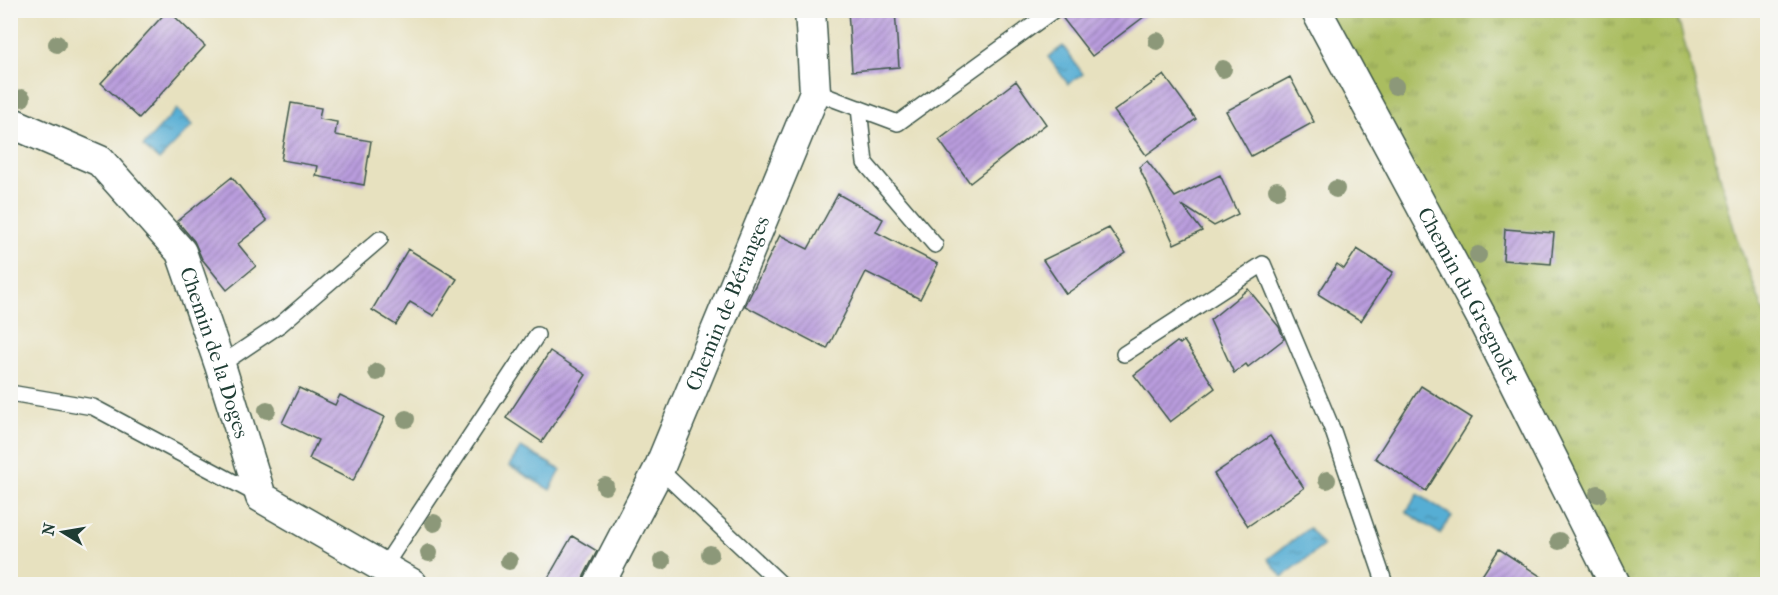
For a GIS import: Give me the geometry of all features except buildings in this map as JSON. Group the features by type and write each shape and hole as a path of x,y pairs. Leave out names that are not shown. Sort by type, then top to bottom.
{"street":[{"name":"Chemin de Béranges","path":"599,585 659,469 815,92 810,10"},
{"name":"Chemin du Gregnolet","path":"1316,10 1482,318 1615,585"},
{"name":"Chemin de la Doges","path":"10,122 100,161 181,252 220,365 261,496"},
{"path":"261,496 412,585"}],"lane":[{"path":"815,92 898,123 1054,10"},
{"path":"859,108 864,163 913,212 935,245"},
{"path":"220,365 281,324 380,239"},
{"path":"1124,354 1263,264 1333,431 1385,585"},
{"path":"383,568 537,335"},
{"path":"10,393 93,407 261,496"},
{"path":"659,469 781,585"}],"green space":[{"path":"1316,11 1676,11 1736,236 1765,315 1767,315 1767,584 1615,584"}],"water":[{"path":"1063,46 1083,74 1068,84 1048,57"},
{"path":"177,109 193,125 159,160 143,146"},
{"path":"521,447 561,470 550,490 509,466"},
{"path":"1418,494 1452,516 1440,534 1406,512"},
{"path":"1309,528 1323,546 1282,577 1268,559"}]}
